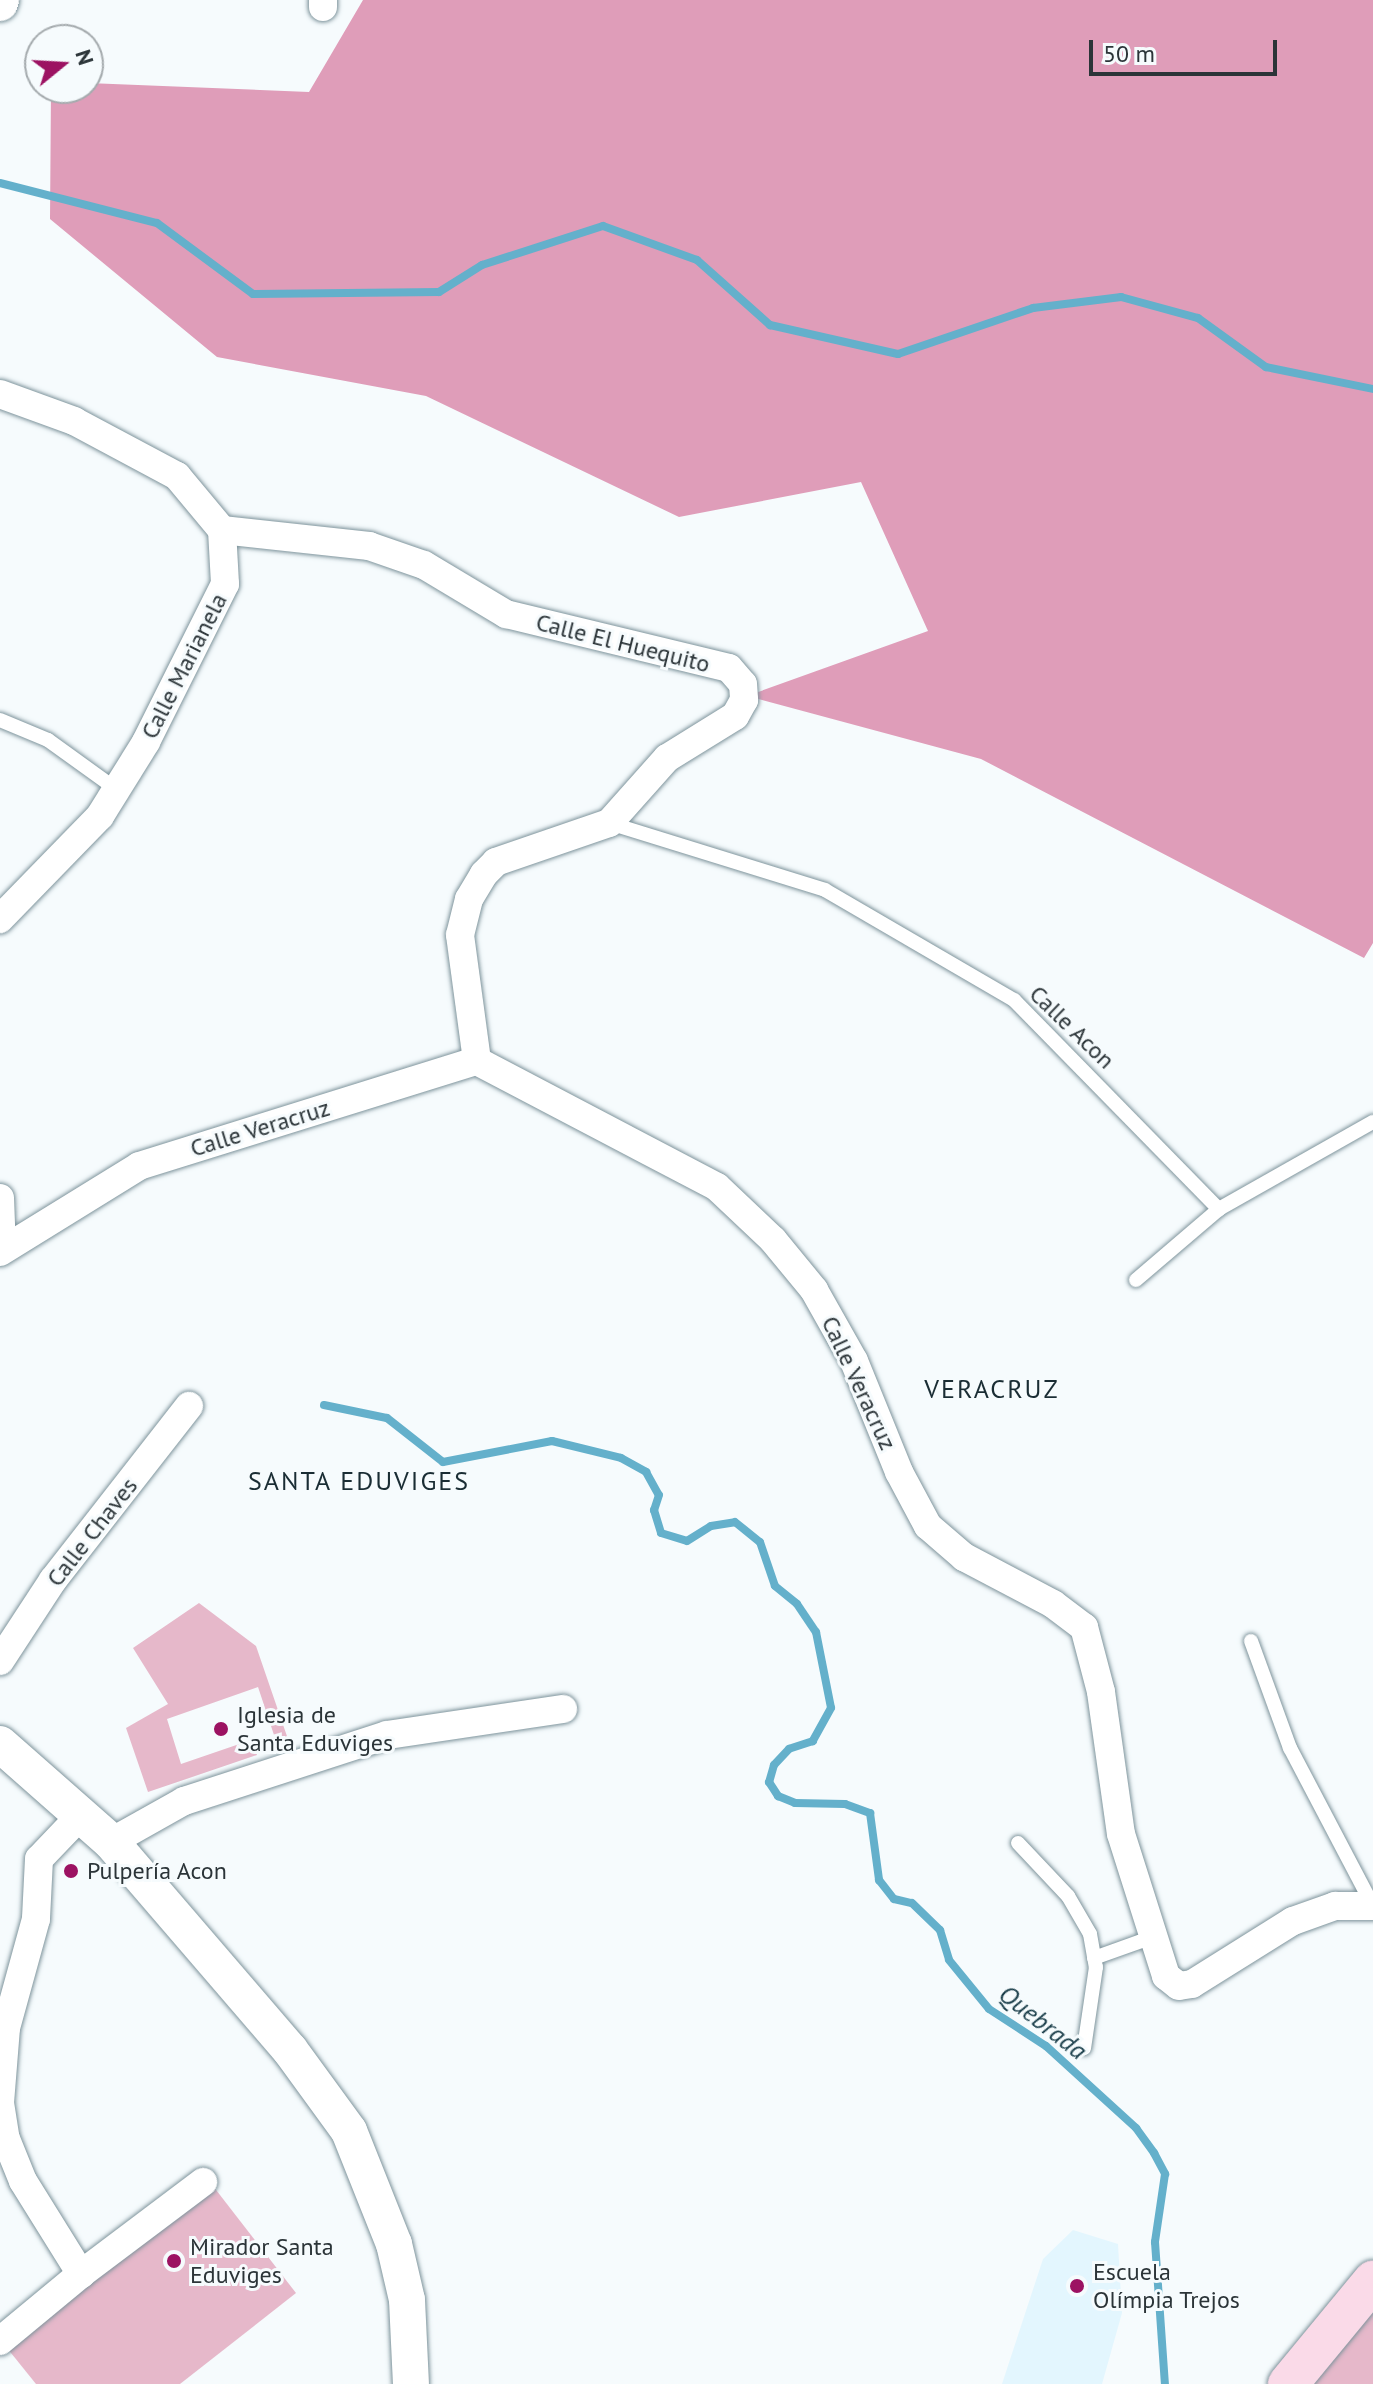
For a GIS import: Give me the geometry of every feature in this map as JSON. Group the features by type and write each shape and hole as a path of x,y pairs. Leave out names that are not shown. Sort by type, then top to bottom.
{"main road":[{"path":"1288,2384 1373,2281"}],"street":[{"path":"0,394 74,421 177,476 222,530"},
{"name":"Calle Marianela","path":"0,919 100,816 116,789 225,584 222,530"},
{"name":"Calle El Huequito","path":"222,530 369,546 424,565 506,614 737,674 744,700 735,716 667,758 609,823 496,862 469,899 460,935 477,1061"},
{"name":"Calle Veracruz","path":"1,1251 139,1166 477,1061 717,1187 773,1240 814,1290 854,1361 899,1472 928,1526 964,1557 1053,1604 1084,1627 1101,1692 1121,1834 1150,1938 1162,1969 1179,1986 1192,1984 1293,1921 1335,1906 1373,1906"},
{"path":"0,1198 1,1251"},
{"name":"Calle Chaves","path":"0,1661 53,1580 189,1406"},
{"path":"111,1842 184,1801 387,1735 563,1709"},
{"path":"0,1744 111,1842 290,2050 349,2131 394,2244 407,2300 411,2384"},
{"path":"81,2274 23,2181 6,2139 0,2103 6,2028 36,1919 39,1859 82,1814"},
{"path":"0,2341 81,2274 203,2182"}],"lane":[{"path":"0,720 48,740 116,789"},
{"name":"Calle Acon","path":"609,823 825,890 1014,1000 1219,1209"},
{"path":"1136,1280 1219,1209 1373,1122"},
{"path":"1251,1641 1290,1748 1373,1906"},
{"path":"1018,1843 1068,1896 1090,1934 1094,1958 1084,2048"},
{"path":"1094,1958 1150,1938"}],"shaded area":[{"path":"363,0 1373,0 1373,943 1364,958 981,759 747,696 928,631 861,482 679,517 426,396 217,357 50,219 51,104 104,104 104,84 309,92"},
{"path":"199,1603 256,1646 290,1745 278,1747 258,1687 167,1719 181,1764 251,1740 257,1755 148,1792 126,1728 168,1704 133,1648"},
{"path":"213,2186 296,2293 180,2384 36,2384 7,2348"},
{"name":"Escuela Olímpia Trejos","path":"1073,2230 1118,2244 1122,2313 1102,2384 1002,2384 1043,2259"},
{"path":"1373,2306 1373,2384 1313,2384"}],"waterway":[{"path":"0,183 157,223 253,294 439,292 482,265 603,226 697,260 770,325 898,354 1033,308 1121,297 1198,318 1266,367 1373,389"},
{"name":"Quebrada","path":"324,1405 387,1418 443,1462 552,1441 621,1458 646,1472 659,1495 654,1510 661,1533 687,1541 711,1526 735,1522 760,1542 775,1586 797,1604 816,1632 831,1708 813,1741 789,1749 774,1765 769,1782 778,1796 795,1803 845,1804 870,1813 879,1880 894,1899 912,1903 940,1930 949,1960 989,2009 1046,2046 1136,2128 1154,2153 1165,2174 1155,2242 1165,2384"}],"place":[{"name":"Iglesia de Santa Eduviges","path":"221,1729"},
{"name":"Pulpería Acon","path":"71,1871"},
{"name":"Mirador Santa Eduviges","path":"174,2261"},
{"name":"Escuela Olímpia Trejos","path":"1077,2286"}],"district":[{"name":"VERACRUZ","path":"992,1389"},
{"name":"SANTA EDUVIGES","path":"359,1481"}]}
